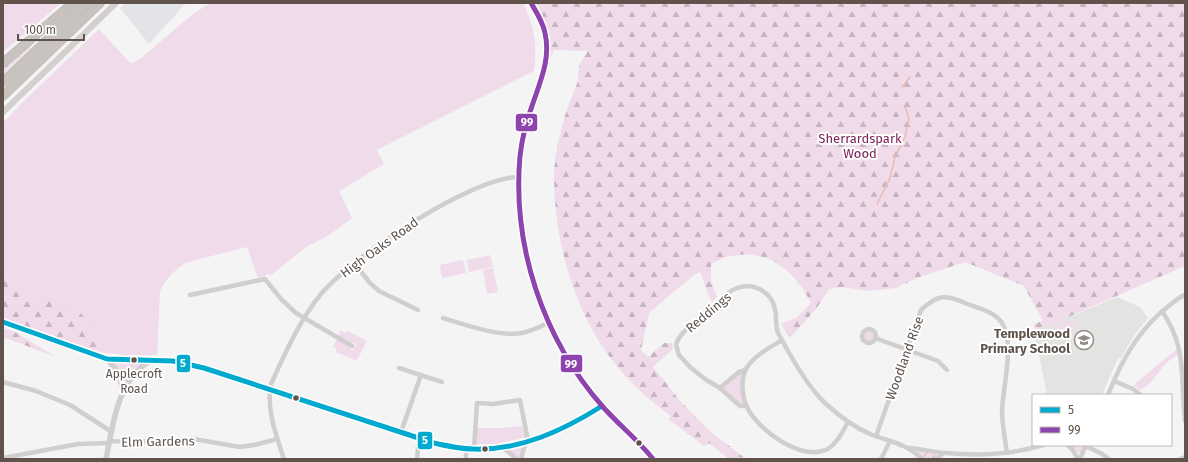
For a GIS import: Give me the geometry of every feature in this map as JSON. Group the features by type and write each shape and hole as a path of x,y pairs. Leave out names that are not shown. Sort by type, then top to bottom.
{"highway":[{"path":"3,63 73,3"},
{"path":"3,82 86,3"},
{"path":"3,96 100,3"}],"main road":[{"path":"3,112 116,3"},
{"path":"3,322 107,359 187,363 420,438 446,446 466,449 501,447 528,442 564,428 602,406 653,459"}],"street":[{"path":"531,3 545,31 547,53 543,75 525,125 520,156 520,213 526,251 534,284 548,323 569,360 602,406"},
{"name":"High Oaks Road","path":"270,389 276,373 304,319 313,305 326,288 354,263 398,231 442,205 486,185 508,178 519,178"},
{"path":"354,263 364,277 379,291 418,310"},
{"path":"190,295 265,279 281,299 304,319 352,346"},
{"name":"Reddings","path":"746,406 740,406 720,388 705,379 690,367 679,355 676,345 681,335 727,294 735,289 745,286 764,291 768,295 774,304 777,330 782,340"},
{"path":"1108,394 1121,366 1150,322 1184,295 1185,291"},
{"name":"Woodland Rise","path":"876,436 921,310 941,297 954,298 989,312 999,319 1007,335 1007,361 1002,413 1003,455"},
{"path":"1162,311 1170,320 1181,341 1184,364 1183,402 1185,421"},
{"path":"444,318 493,331 512,334 527,332 548,323"},
{"path":"875,338 938,362 947,370"},
{"path":"720,388 739,372 745,370 760,354 782,340 815,392 825,403 848,422 876,436 909,448 944,453 1003,455 1039,446"},
{"path":"107,359 118,372 123,391"},
{"path":"106,459 123,391 138,370 150,361"},
{"path":"399,368 442,382"},
{"path":"745,370 743,388 746,406 759,424 792,450 810,454 824,452 829,449 838,439 848,422"},
{"path":"401,432 420,375"},
{"path":"1114,381 1133,389 1140,394"},
{"path":"3,382 36,391 70,405 112,432"},
{"path":"270,389 271,409 277,439 284,459"},
{"path":"474,449 476,403 493,404 520,400 528,442 522,453 521,459"},
{"path":"417,459 420,438"},
{"name":"Elm Gardens","path":"3,458 78,444 194,440 240,447 277,439"},
{"path":"881,459 890,441"},
{"path":"1068,446 1079,459 1086,446"},
{"path":"1088,446 1109,459"},
{"path":"501,447 516,459"},
{"path":"909,448 922,459"},
{"path":"466,449 466,459"},
{"path":"935,459 944,453"},
{"path":"1180,459 1185,457"}],"shaded area":[{"path":"125,3 186,3 149,44 120,8"},
{"name":"Templewood Primary School","path":"1117,297 1140,307 1148,318 1135,334 1121,358 1118,358 1102,394 1047,394 1034,330 1050,325"}],"green space":[{"path":"3,3 61,3 3,52"},
{"path":"210,3 523,3 533,28 535,44 534,71 377,150 384,164 339,191 352,218 328,236 306,247 270,276 269,274 258,278 247,247 188,262 171,274 160,292 157,355 124,355 99,352 98,337 45,298 29,300 3,269 3,123 99,29 131,64 140,59 193,14"},
{"name":"Sherrardspark Wood","path":"533,3 1185,3 1185,266 1050,325 1034,330 1034,324 1043,321 1024,286 965,262 917,278 896,288 870,291 841,287 829,289 816,309 790,338 781,324 796,318 811,303 797,281 779,264 757,255 744,254 721,259 711,264 711,281 717,297 712,302 700,271 694,275 649,313 641,350 648,357 664,343 672,343 673,349 653,367 681,402 711,432 746,459 729,459 709,443 704,446 668,419 671,416 648,398 628,379 596,336 583,313 573,288 559,233 555,203 554,174 556,154 563,122 577,84 580,64 588,51 554,50 551,57 549,56 545,28"},
{"path":"28,45 30,48 3,74 3,67"},
{"path":"490,255 493,267 469,272 467,260"},
{"path":"463,260 466,273 442,278 440,265"},
{"path":"493,268 498,292 487,294 483,270"},
{"path":"3,269 29,300 45,298 79,311 98,337 99,352 3,318"},
{"path":"1072,319 1076,329 1058,337 1054,327"},
{"path":"3,328 15,332 56,357 3,337"},
{"path":"341,330 346,333 347,331 366,340 366,343 357,360 336,352 337,349 333,347 336,340 348,345 351,350 353,350 356,345 338,336"},
{"path":"867,331 871,331 873,332 873,340 867,341 864,338 864,334"},
{"path":"1178,348 1180,355 1167,362 1149,384 1140,390 1134,386 1137,382"},
{"path":"115,363 141,363 141,365 125,383 123,383 121,372"},
{"path":"740,373 743,374 743,404 741,405 724,388"},
{"path":"523,426 526,437 496,444 476,444 477,428"},
{"path":"1070,446 1084,446 1079,453"},
{"path":"523,447 519,459 508,450"},
{"path":"918,451 935,453 936,456 933,459 924,459"}],"waterway":[{"path":"902,87 910,77"},
{"path":"877,204 890,178 895,157 905,137 909,118 905,107"}],"transit line":[{"name":"99","path":"531,3 540,18 544,29 547,52 544,70 526,124 520,156 519,190 521,224 527,257 536,290 548,321 564,352 582,380 603,407 653,459"},
{"name":"5","path":"3,322 107,359 173,361 204,368 434,443 458,448 490,449 524,443 557,431 602,406"}],"place":[{"name":"Templewood Primary School","path":"1084,340"},
{"name":"Applecroft Road","path":"134,360"}]}
